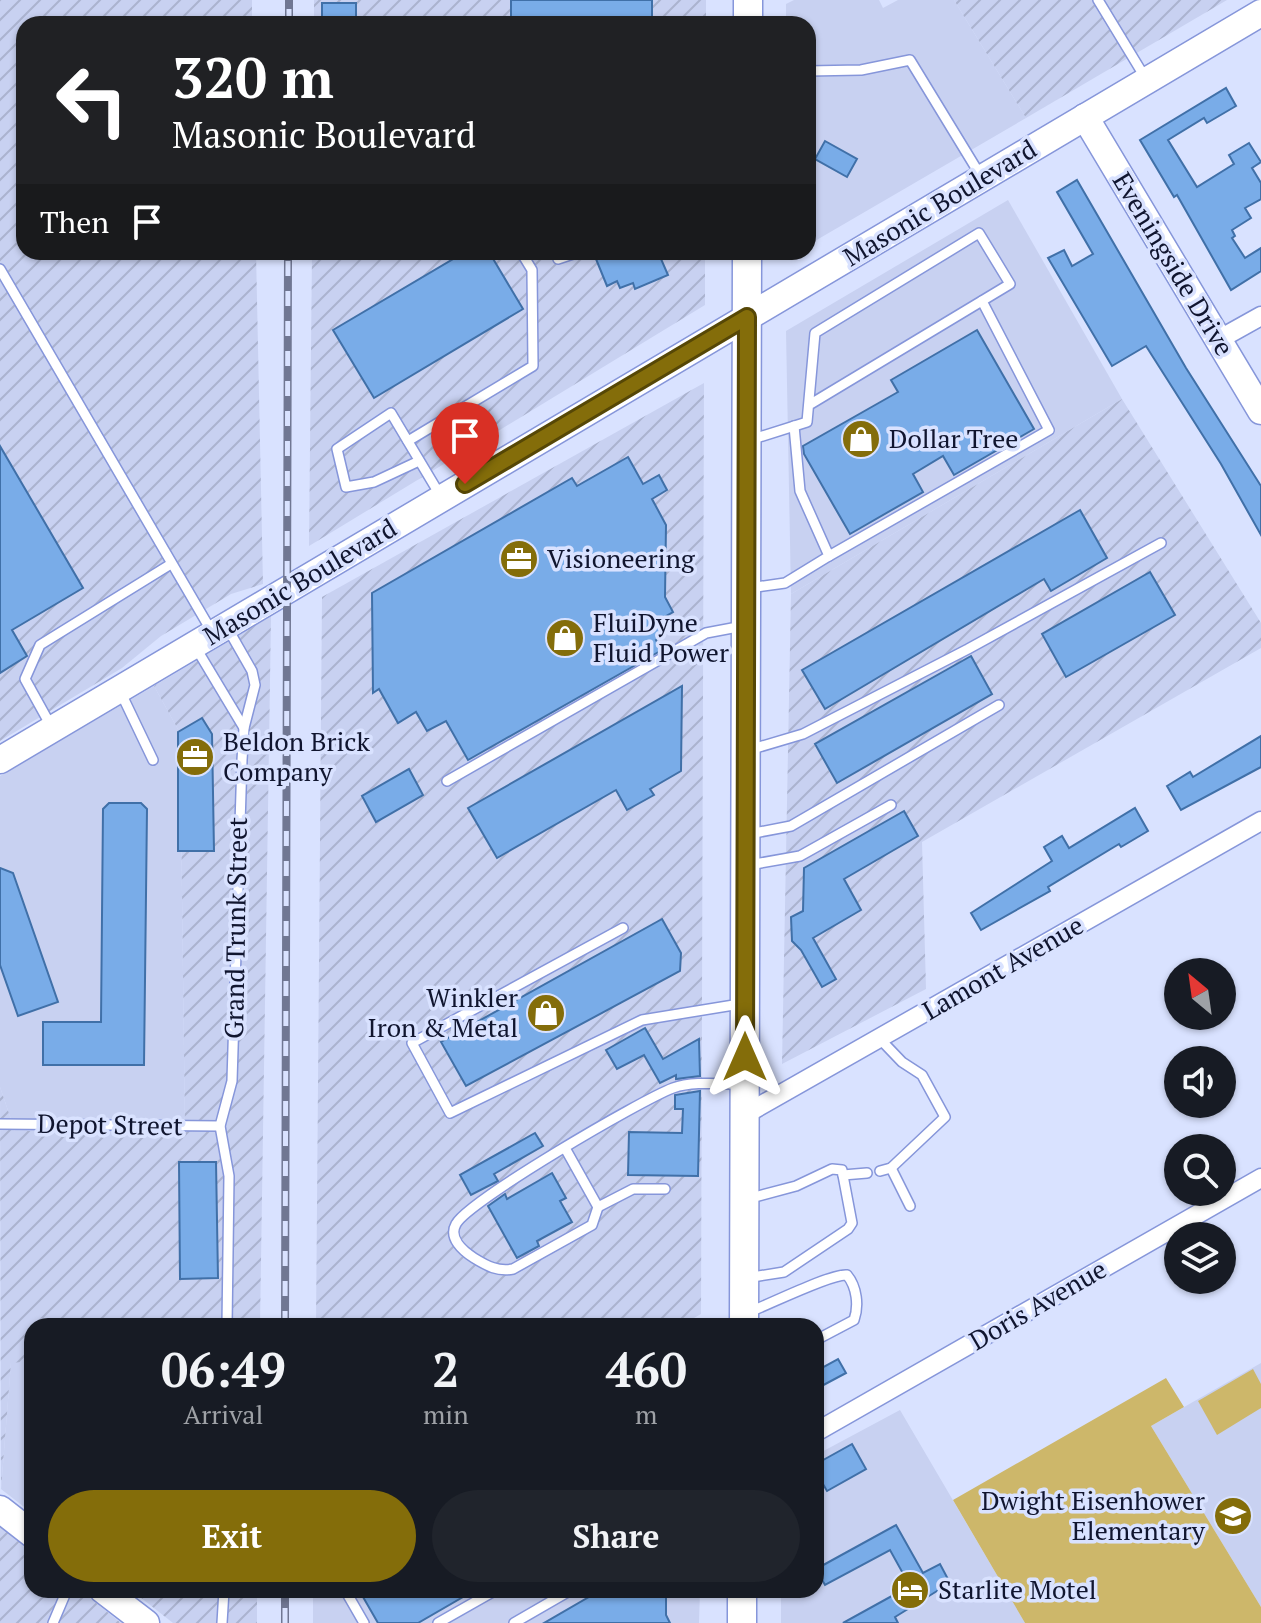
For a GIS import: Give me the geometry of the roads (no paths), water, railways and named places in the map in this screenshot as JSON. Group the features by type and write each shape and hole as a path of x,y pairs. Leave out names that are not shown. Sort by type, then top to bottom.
{"main road":[{"path":"744,1318 747,260"},
{"path":"742,1598 742,1623"}],"street":[{"name":"Masonic Boulevard","path":"0,760 1261,13"},
{"name":"Eveningside Drive","path":"1085,117 1261,411"},
{"path":"1218,340 1261,316"},
{"name":"Lamont Avenue","path":"744,1115 1261,821"},
{"name":"Doris Avenue","path":"824,1427 1261,1178"},
{"path":"0,1509 24,1528"},
{"path":"113,1598 146,1623"}],"lane":[{"path":"1098,0 1147,81"},
{"path":"816,71 861,70 910,60 982,178"},
{"path":"747,441 807,422 815,333 979,233 1010,284 809,405"},
{"path":"408,441 533,366 532,270 526,260"},
{"path":"0,269 211,635 244,728"},
{"path":"746,589 785,583 1049,430 982,301"},
{"path":"419,461 374,482 346,487 337,449 391,413 442,498"},
{"path":"794,426 800,491 829,556"},
{"path":"746,751 803,734 1161,543"},
{"path":"52,729 25,679 39,647 171,564"},
{"path":"447,781 706,633 730,626 746,626"},
{"name":"Grand Trunk Street","path":"211,635 255,678 254,700 244,728 232,1081 220,1126"},
{"path":"119,689 153,760"},
{"path":"745,834 791,826 999,705"},
{"path":"745,865 800,856 891,805"},
{"path":"623,928 412,1043 450,1113 642,1020 745,1003"},
{"path":"879,1038 902,1062 922,1075 945,1117 891,1168 880,1171"},
{"path":"665,1189 633,1189 598,1207 592,1225 503,1271 462,1250 454,1237 454,1226 466,1211 565,1148 672,1088 745,1084"},
{"name":"Depot Street","path":"0,1124 220,1126"},
{"path":"220,1126 229,1176 227,1318"},
{"path":"565,1148 598,1207"},
{"path":"891,1168 910,1206"},
{"path":"744,1200 796,1186 832,1169 842,1170 852,1223 848,1229 784,1272 744,1279"},
{"path":"843,1175 867,1173"},
{"path":"748,1318 826,1277 847,1275 853,1282 858,1309 854,1320 824,1336"},
{"path":"53,1623 64,1598"},
{"path":"222,1623 224,1598"},
{"path":"350,1598 364,1623"},
{"path":"438,1623 482,1598"},
{"path":"514,1623 557,1598"}],"railway":[{"path":"289,0 289,16"},
{"path":"285,1318 288,260"},
{"path":"285,1598 285,1623"}],"place":[{"name":"Dollar Tree","path":"861,439"},
{"name":"Visioneering","path":"519,559"},
{"name":"FluiDyne Fluid Power","path":"565,638"},
{"name":"Beldon Brick Company","path":"195,757"},
{"name":"Winkler Iron & Metal","path":"546,1013"},
{"name":"Dwight Eisenhower Elementary","path":"1233,1516"},
{"name":"Starlite Motel","path":"910,1590"}]}
